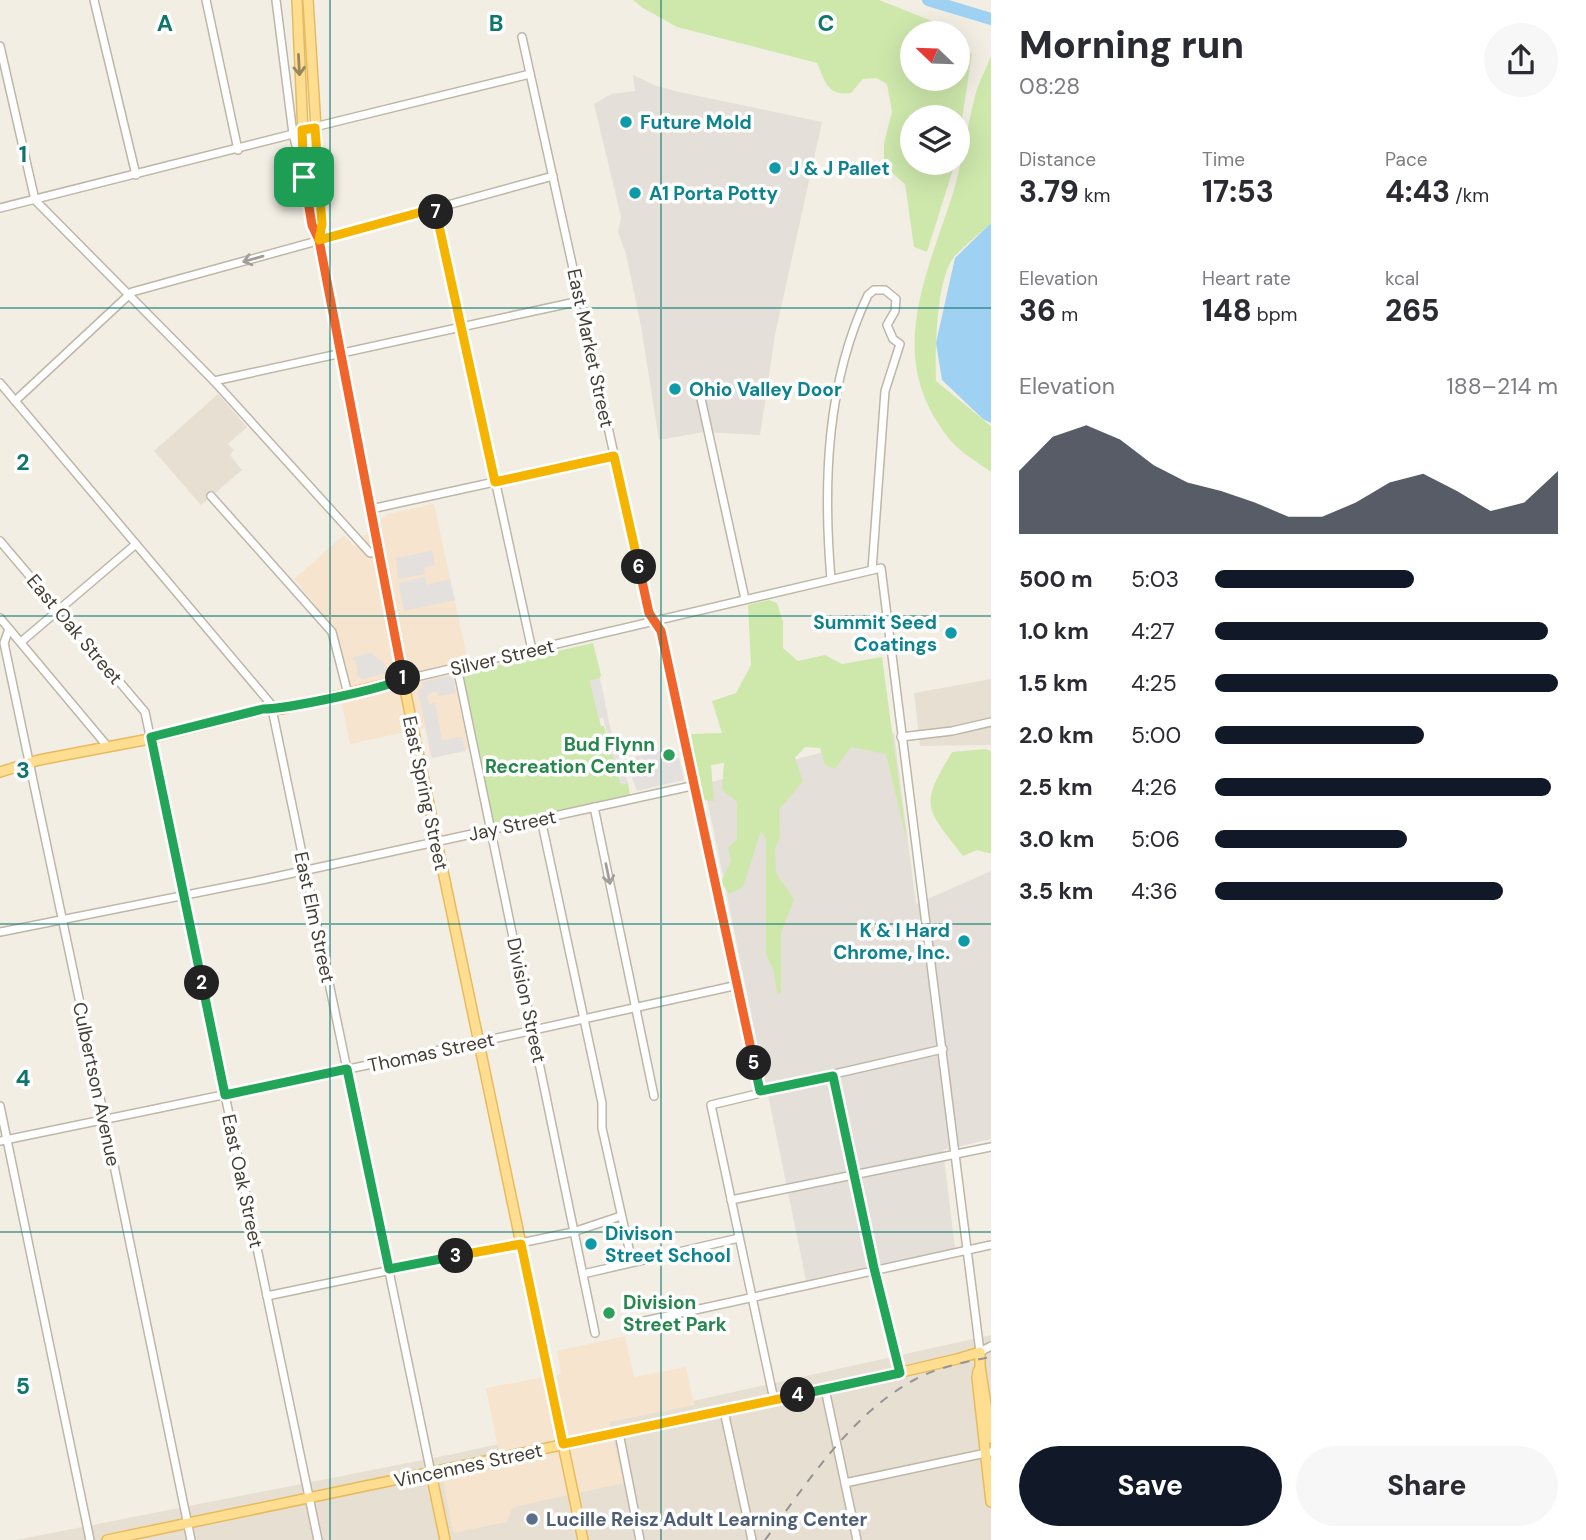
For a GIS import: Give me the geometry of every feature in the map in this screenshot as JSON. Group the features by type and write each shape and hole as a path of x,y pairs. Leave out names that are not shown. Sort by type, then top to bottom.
{"main road":[{"name":"East Spring Street","path":"296,0 298,132 312,225 319,240 403,680 583,1540"},
{"path":"308,0 322,224 319,240"},
{"path":"310,18 315,0"},
{"name":"Silver Street","path":"0,772 263,709 348,694 403,680"},
{"path":"980,1352 984,1365 991,1502"},
{"name":"Vincennes Street","path":"107,1540 825,1390 980,1352"},
{"name":"East Elm Street","path":"431,1473 446,1540"}],"street":[{"path":"94,0 136,175"},
{"path":"206,0 238,150"},
{"path":"276,0 298,132"},
{"name":"East Market Street","path":"522,37 649,613 661,631 696,785 760,1091"},
{"path":"0,46 35,200 214,381 370,553 379,552"},
{"path":"0,208 238,150 298,132 530,74"},
{"path":"15,401 127,295 553,176"},
{"path":"436,208 532,650"},
{"path":"831,579 828,479 838,377 869,295 874,290 885,290 896,299 895,311 887,325 893,339 900,344 885,391 872,570"},
{"path":"214,381 580,300"},
{"name":"East Elm Street","path":"0,383 270,703 431,1473"},
{"path":"700,394 745,599"},
{"path":"371,509 614,456"},
{"path":"211,496 332,632 348,694"},
{"name":"East Oak Street","path":"0,541 145,712 318,1540"},
{"path":"20,642 136,544"},
{"name":"Silver Street","path":"403,680 881,568 901,737"},
{"path":"1,620 108,747"},
{"name":"Culbertson Avenue","path":"9,629 4,643 191,1540"},
{"name":"Division Street","path":"457,667 595,1333"},
{"path":"980,1352 901,737 952,731 991,722"},
{"name":"Jay Street","path":"0,932 184,896 696,785"},
{"path":"594,807 654,1096"},
{"path":"541,819 602,1103 602,1128 632,1262"},
{"name":"Thomas Street","path":"3,1140 479,1042 738,985"},
{"path":"774,1400 711,1105 760,1091 943,1049"},
{"path":"833,1076 900,1373"},
{"path":"0,1106 3,1140 90,1540"},
{"path":"731,1200 991,1147"},
{"path":"267,1296 521,1244 573,1232 621,1216"},
{"path":"583,1273 739,1238"},
{"path":"640,1322 991,1245"},
{"name":"Vincennes Street","path":"980,1352 991,1346"},
{"path":"825,1390 857,1540"},
{"path":"724,1411 752,1540"},
{"path":"619,1433 640,1540"},
{"path":"845,1483 988,1452"}],"shaded area":[{"path":"633,75 675,91 822,122 775,335 760,435 703,432 659,440 641,326 626,254 618,232 621,217 594,104 611,94 635,91"},
{"path":"218,394 247,427 228,444 234,450 230,455 242,470 201,505 154,451"},
{"path":"434,504 467,657 450,662 469,749 431,758 425,728 350,744 342,704 349,685 336,630 294,579 344,535 354,546 387,514"},
{"path":"432,551 435,565 424,567 425,574 398,579 396,558"},
{"path":"425,577 427,585 450,579 455,600 404,611 399,583"},
{"path":"371,653 384,663 387,673 364,679 358,677 356,662 352,659"},
{"path":"452,675 456,693 439,696 437,691 427,696 429,704 435,703 442,740 462,737 465,751 432,758 418,691 423,687 422,682"},
{"path":"600,678 610,727 628,783 621,785 603,718 599,719 590,681"},
{"path":"991,679 991,745 920,746 914,693"},
{"path":"894,733 916,904 991,871 991,1139 943,1150 955,1248 806,1280 704,784"},
{"path":"660,751 662,762 679,758 684,780 637,791 625,759"},
{"path":"991,1335 991,1540 16,1540 453,1454"},
{"path":"625,1336 634,1377 686,1367 694,1405 609,1422 624,1483 513,1507 506,1522 453,1533 443,1480 502,1467 486,1388 561,1374 557,1351"}],"green space":[{"path":"633,0 879,0 932,21 900,21 900,91 966,91 964,105 900,105 900,175 951,175 927,252 914,247 905,184 884,166 884,143 892,112 887,84 876,78 863,79 851,93 836,92 825,82 817,63 677,27"},
{"path":"991,56 991,223 954,257 948,267 938,316 936,381 991,426 991,472 953,443 932,412 919,381 915,350 916,319 932,255 958,175 970,175 970,120"},
{"path":"769,600 777,603 783,622 783,648 798,661 825,655 842,664 882,657 907,842 886,754 851,747 835,769 825,765 820,748 805,747 795,758 803,781 779,810 780,837 775,848 776,873 794,899 781,933 781,993 777,994 774,972 766,954 766,839 761,831 743,887 729,894 721,882 731,861 728,848 737,839 737,802 722,790 724,763 711,765 714,801 703,800 691,734 722,733 712,701 736,693 751,665 748,605"},
{"path":"593,643 601,675 600,678 590,681 601,726 604,726 621,784 628,783 630,796 494,823 463,673"},
{"path":"985,749 991,751 991,854 977,850 963,856 934,816 931,796 941,770 952,752"}],"water":[{"path":"991,223 991,423 983,419 942,380 936,343 955,258"}],"waterway":[{"path":"928,0 991,19"}],"railway":[{"path":"765,1540 832,1451 870,1411 891,1394 923,1375 991,1357"}],"place":[{"name":"Future Mold","path":"626,122"},
{"name":"J & J Pallet","path":"775,168"},
{"name":"A1 Porta Potty","path":"635,193"},
{"name":"Ohio Valley Door","path":"675,389"},
{"name":"Summit Seed Coatings","path":"951,633"},
{"name":"Bud Flynn Recreation Center","path":"669,755"},
{"name":"K & I Hard Chrome, Inc.","path":"964,941"},
{"name":"Divison Street School","path":"591,1244"},
{"name":"Division Street Park","path":"609,1313"},
{"name":"Lucille Reisz Adult Learning Center","path":"532,1519"}],"route":[{"path":"304,177 302,130 315,128 322,224 319,240 436,208 495,482 614,456 649,613 661,631 760,1091 833,1076 874,1268 900,1373 563,1444 521,1244 389,1269 347,1069 225,1095 151,737 263,709 282,709 403,680 319,240 312,225 304,177"}]}
